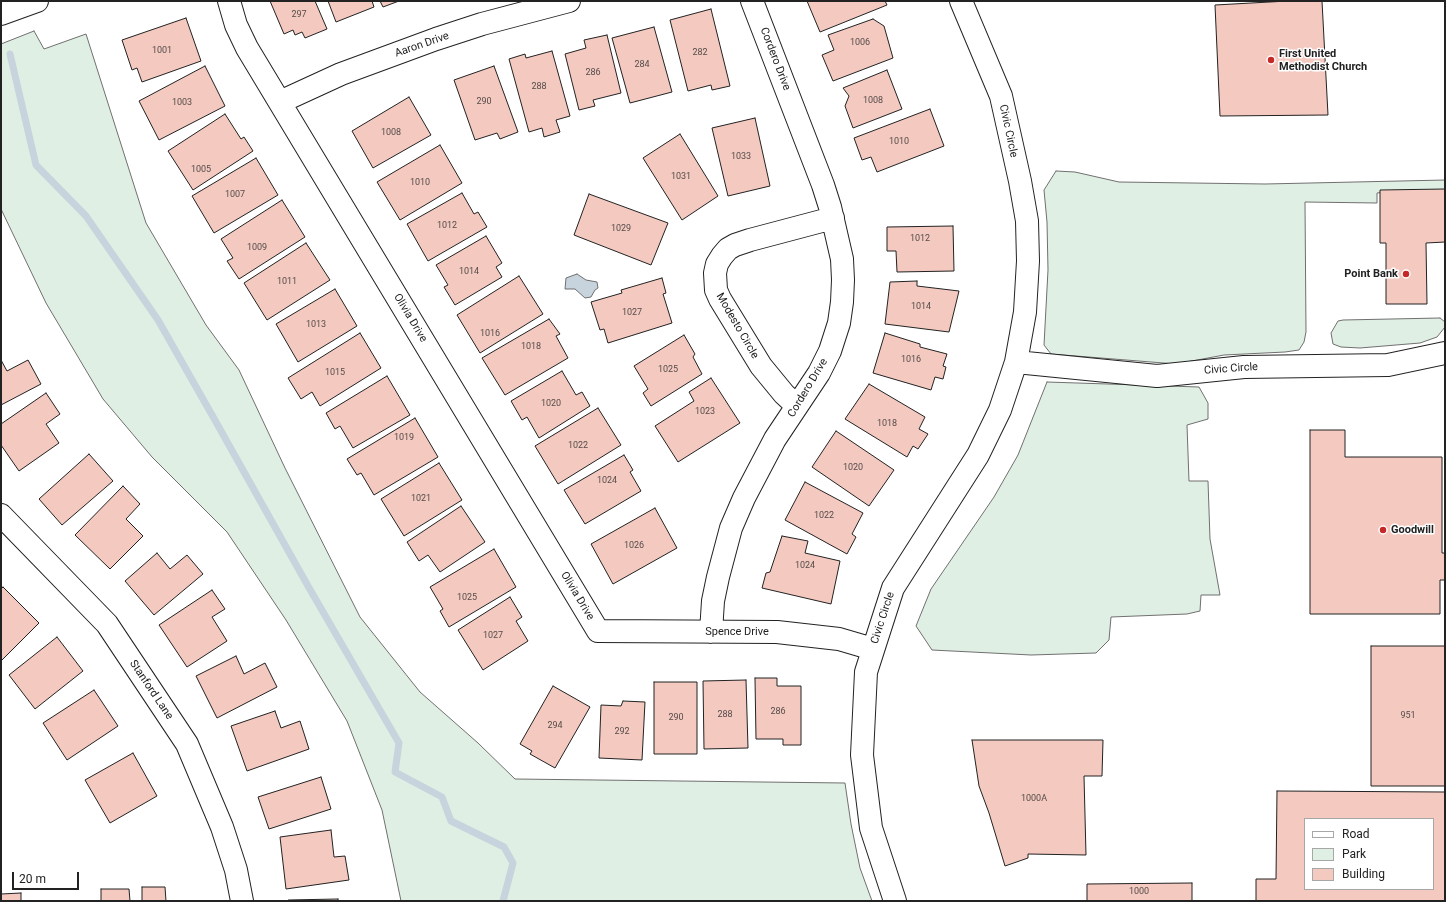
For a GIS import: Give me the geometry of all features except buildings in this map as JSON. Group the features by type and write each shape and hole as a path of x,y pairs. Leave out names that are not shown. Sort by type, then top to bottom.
{"street":[{"path":"1,14 38,1"},
{"name":"Olivia Drive","path":"229,1 236,25 247,48 598,632"},
{"name":"Aaron Drive","path":"280,102 341,74 436,39 482,24 569,1"},
{"name":"Cordero Drive","path":"711,632 713,601 719,571 731,528 744,498 775,439 820,373 830,351 839,324 842,302 842,259 833,218 823,185 752,1"},
{"name":"Civic Circle","path":"895,901 871,828 862,755 866,672 893,588 978,455 1000,410 1016,362 1025,312 1028,261 1027,221 1020,181 1001,96 961,1"},
{"name":"Modesto Circle","path":"797,406 775,384 761,366 720,299 716,290 715,273 717,264 722,256 728,249 735,245 833,218"},
{"name":"Civic Circle","path":"1016,362 1157,376 1244,367 1388,365 1445,353"},
{"name":"Stanford Lane","path":"1,515 107,624 187,744 222,827 236,870 242,901"},
{"name":"Spence Drive","path":"598,632 777,632 807,634 839,639 873,649"}],"green space":[{"path":"34,31 44,49 86,34 146,223 206,325 239,370 285,468 360,617 420,692 478,743 515,779 845,783 851,824 860,868 872,901 401,901 382,810 347,721 286,620 227,532 152,457 103,399 46,303 1,209 1,44"},
{"path":"1056,171 1075,172 1119,182 1265,184 1445,180 1445,191 1377,193 1377,203 1305,202 1306,332 1304,342 1299,350 1224,355 1176,364 1051,354 1044,345 1048,270 1047,222 1044,190"},
{"path":"1440,318 1445,322 1445,327 1437,337 1420,343 1360,348 1341,347 1333,344 1331,333 1338,321"},
{"path":"1047,382 1199,387 1208,403 1208,419 1187,425 1189,481 1208,481 1210,539 1220,595 1201,595 1200,611 1187,614 1111,617 1109,640 1096,653 1031,655 932,650 916,626 931,589 994,497 1018,455"}],"shaded area":[{"path":"577,274 586,280 597,282 598,288 591,297 585,298 575,289 565,289 566,278"}],"waterway":[{"path":"10,54 36,165 86,216 158,320 308,586 399,743 395,772 442,797 451,821 504,847 513,863 503,901"}],"place":[{"name":"First United Methodist Church","path":"1271,60"},
{"name":"Point Bank","path":"1406,274"},
{"name":"Goodwill","path":"1383,530"}]}
